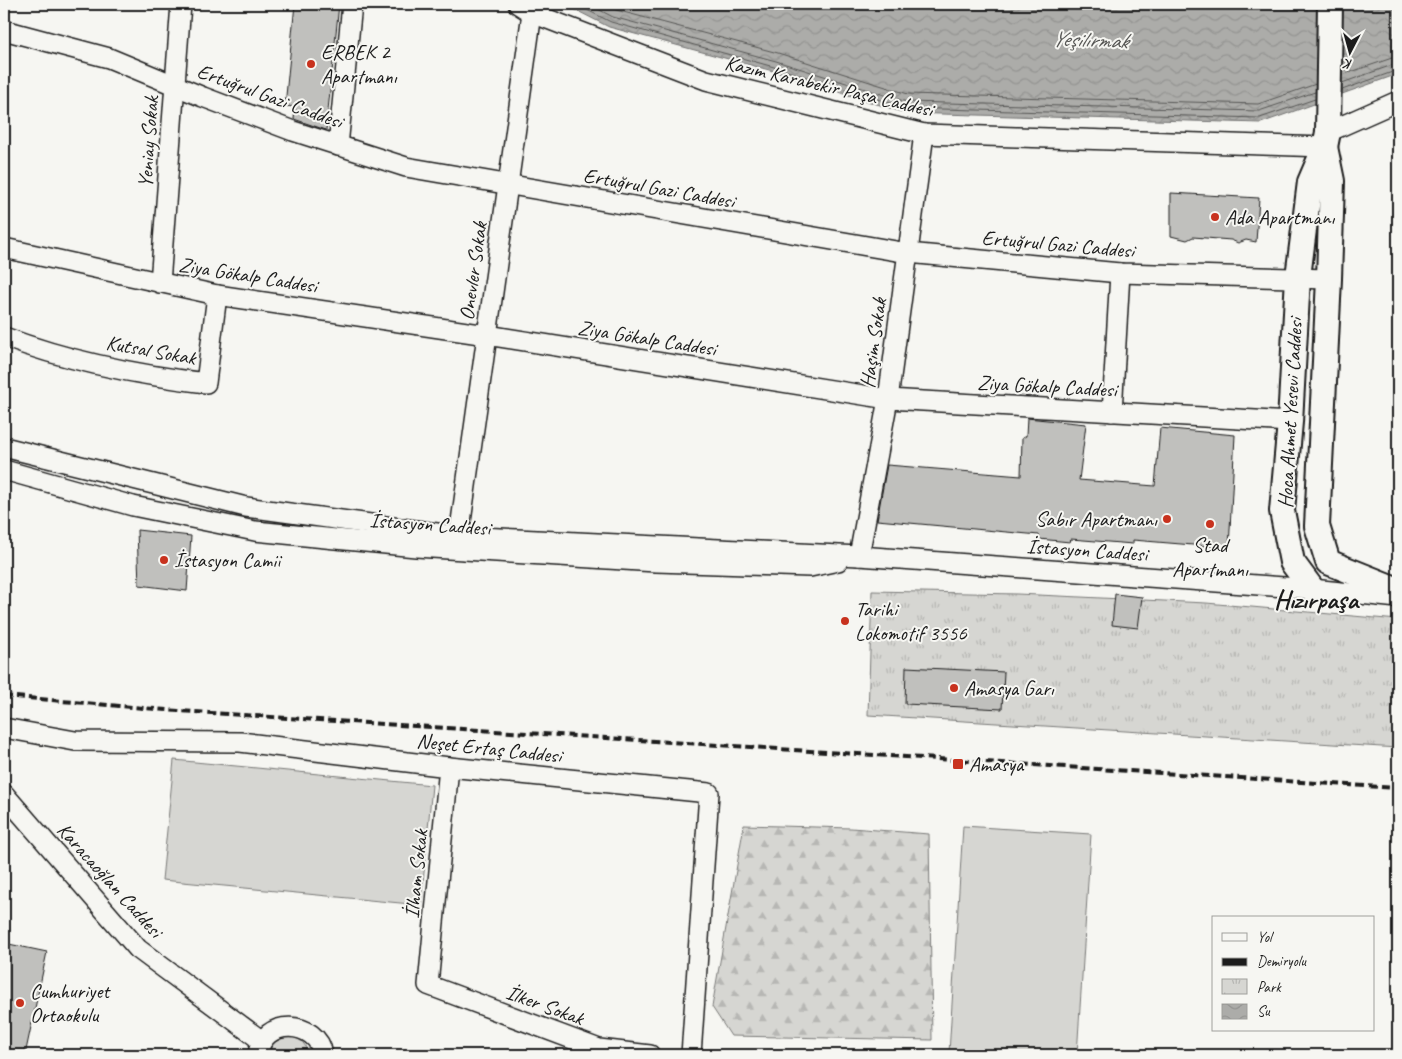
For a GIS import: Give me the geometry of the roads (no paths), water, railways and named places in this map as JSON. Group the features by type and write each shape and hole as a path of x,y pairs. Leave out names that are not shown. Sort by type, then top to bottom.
{"main road":[{"path":"1327,134 1330,4"},
{"name":"Hoca Ahmet Yesevi Caddesi","path":"1312,589 1292,562 1282,511 1290,422 1298,277 1310,182 1327,134"},
{"name":"Hoca Ahmet Yesevi Caddesi","path":"1327,134 1332,180 1317,526 1328,562 1398,590"}],"street":[{"name":"Yeniay Sokak","path":"160,283 181,4"},
{"path":"338,146 352,4"},
{"name":"Kazım Karabekir Paşa Caddesi","path":"525,8 706,80 924,134 1327,134"},
{"name":"Onevler Sokak","path":"459,536 508,186 525,8"},
{"name":"Ertuğrul Gazi Caddesi","path":"4,30 109,58 293,131 406,167 508,186 908,253 1120,273 1329,279"},
{"path":"1327,134 1398,102"},
{"name":"Haşim Sokak","path":"858,556 888,399 924,134"},
{"name":"Ziya Gökalp Caddesi","path":"4,248 217,295 487,335 888,399 1290,422"},
{"path":"1112,412 1120,273"},
{"name":"Kutsal Sokak","path":"4,337 38,350 160,377 206,383 217,295"},
{"name":"İstasyon Caddesi","path":"4,448 246,508 459,536 858,556 1312,589"},
{"name":"İstasyon Caddesi","path":"4,470 133,506 255,531 416,548 656,562 810,567 858,556"},
{"path":"1312,589 1398,598"},
{"name":"Neşet Ertaş Caddesi","path":"4,728 75,741 240,742 449,767 709,793 691,1055"},
{"name":"İlham Sokak","path":"428,985 449,767"},
{"name":"Karacaoğlan Caddesi","path":"4,794 138,949 260,1048"},
{"name":"İlker Sokak","path":"428,985 599,1049 650,1055"},
{"path":"260,1048 279,1028 301,1028 310,1033 328,1054"}],"water":[{"name":"Yeşilırmak","path":"564,4 1398,4 1398,74 1261,123 905,113 773,71 609,27"}],"railway":[{"path":"4,696 178,711 1398,788"}],"place":[{"name":"ERBEK 2 Apartmanı","path":"311,64"},
{"name":"Ada Apartmanı","path":"1215,217"},
{"name":"Sabır Apartmanı","path":"1167,519"},
{"name":"Stad Apartmanı","path":"1210,524"},
{"name":"İstasyon Camii","path":"164,560"},
{"name":"Tarihi Lokomotif 3556","path":"845,621"},
{"name":"Amasya Garı","path":"954,688"},
{"name":"Amasya","path":"958,764"},
{"name":"Cumhuriyet Ortaokulu","path":"20,1003"}],"district":[{"name":"Hızırpaşa","path":"1316,599"}]}
